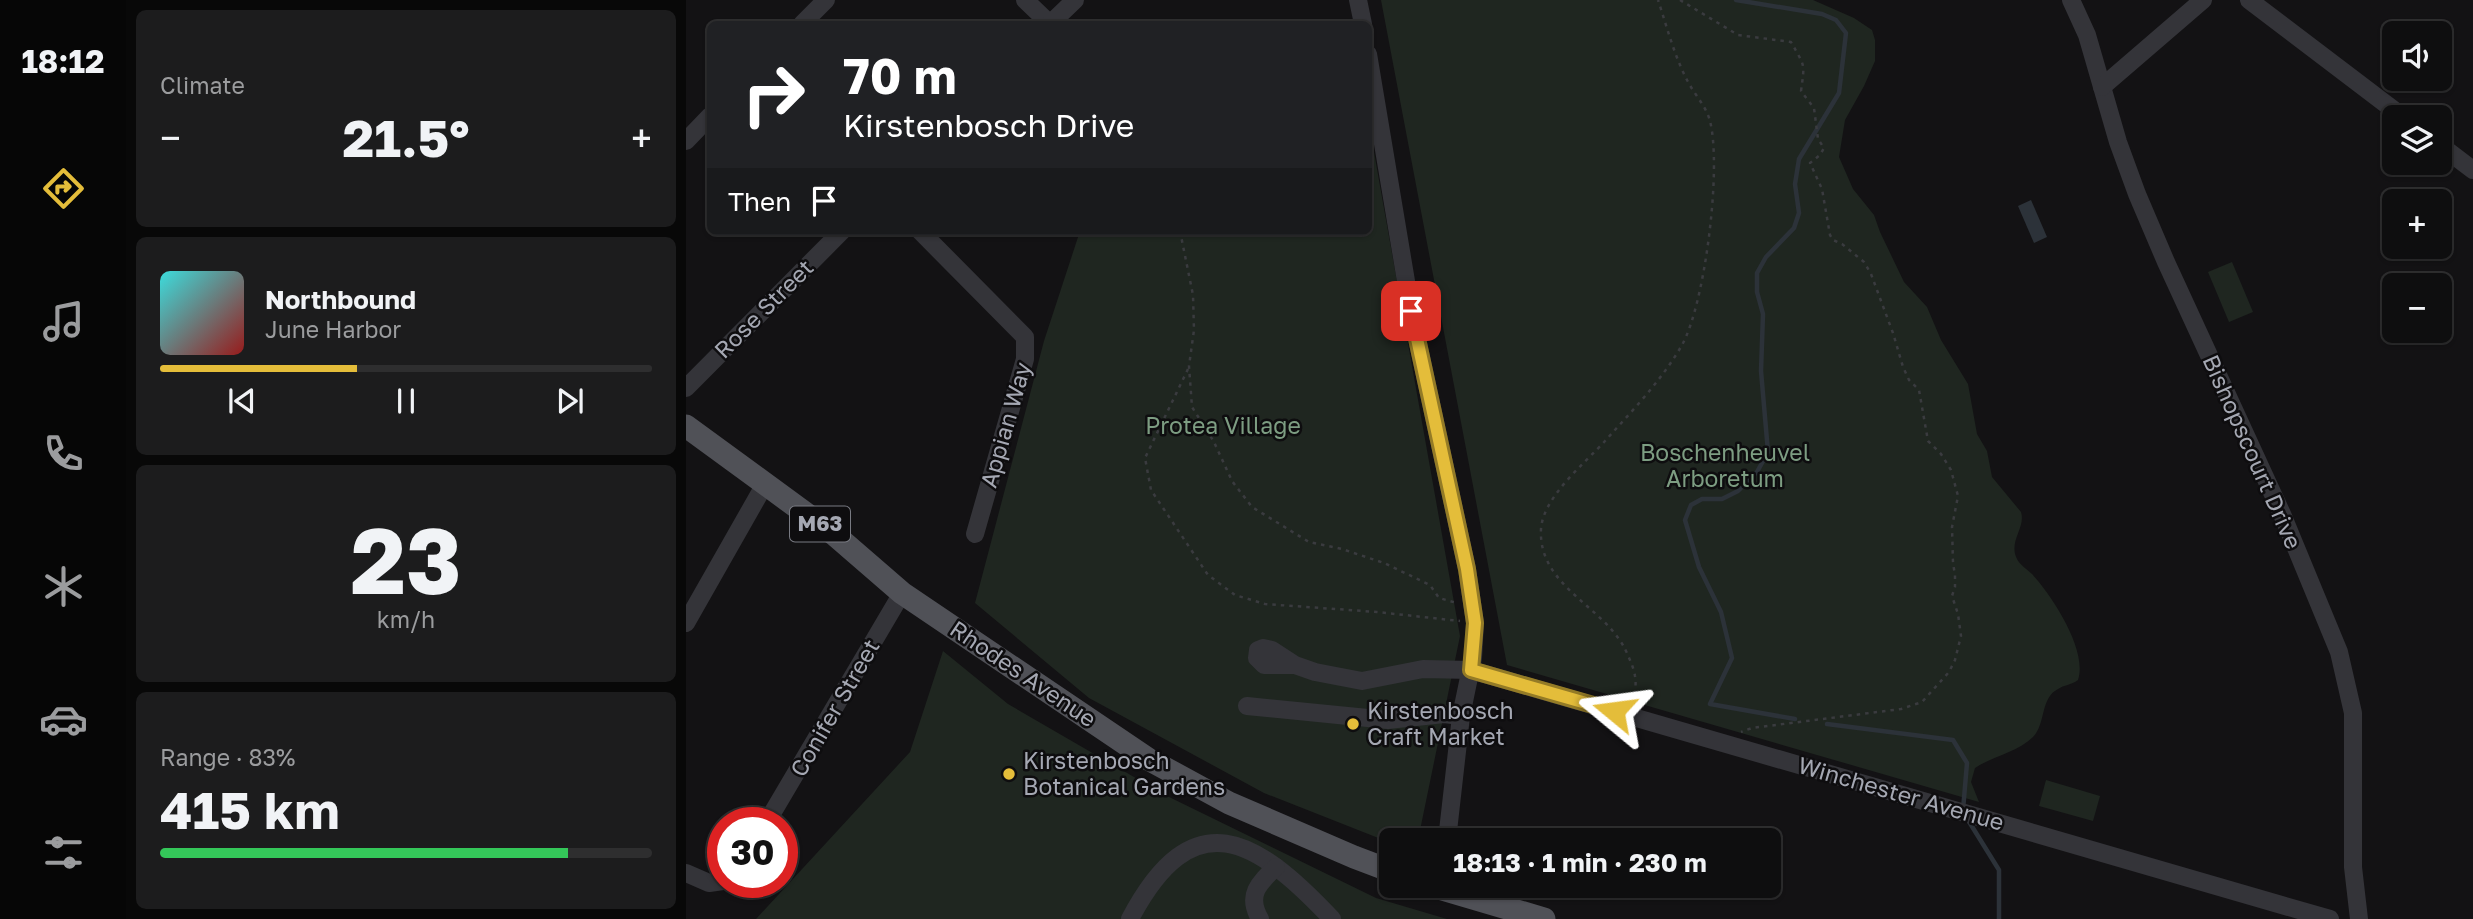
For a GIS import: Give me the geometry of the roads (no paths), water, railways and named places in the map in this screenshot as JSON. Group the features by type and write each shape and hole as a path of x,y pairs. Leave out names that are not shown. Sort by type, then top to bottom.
{"main road":[{"name":"Rhodes Avenue","path":"686,426 835,536 902,593 1148,759 1229,803 1379,866"},
{"path":"1475,898 1544,919"}],"street":[{"path":"805,21 826,0"},
{"path":"1025,0 1047,21"},
{"path":"1053,21 1074,0"},
{"path":"1358,0 1362,21"},
{"name":"Bishopscourt Drive","path":"2071,0 2087,35 2118,142 2142,206 2282,514 2339,652 2353,713 2353,867 2359,919"},
{"path":"2102,86 2203,0"},
{"path":"2249,0 2387,105"},
{"path":"1372,78 1406,286 1465,556 1474,615 1471,670 1461,716 1448,828"},
{"path":"686,141 707,119"},
{"path":"2452,154 2473,170"},
{"name":"Rose Street","path":"686,388 838,235"},
{"name":"Appian Way","path":"924,235 1025,337 1027,344 975,534"},
{"path":"686,623 765,484"},
{"name":"Conifer Street","path":"776,807 902,593"},
{"name":"Winchester Avenue","path":"1295,665 1338,678 1362,681 1423,669 1471,670 2330,919"},
{"path":"1247,706 1388,720 1444,714 1461,716"},
{"path":"1130,919 1166,865 1195,847 1212,842 1227,842 1276,867 1332,919"},
{"path":"1260,919 1253,901 1254,891 1276,867"},
{"path":"686,873 707,881"}],"waterway":[{"path":"1736,0 1822,14 1836,20 1846,33 1839,93 1799,159 1795,184 1799,213 1794,228 1766,257 1757,273 1757,292 1763,314 1761,371 1768,452 1757,472 1738,491 1722,499 1702,499 1691,505 1685,520 1699,567 1721,612 1732,658 1710,704 1795,719"},
{"path":"1827,724 1953,740 1967,763 1963,810"},
{"path":"1968,820 1999,870 1999,919"}],"place":[{"name":"Kirstenbosch Craft Market","path":"1353,724"},
{"name":"Kirstenbosch Botanical Gardens","path":"1009,774"}],"park label":[{"name":"Protea Village","path":"1223,426"},
{"name":"Boschenheuvel Arboretum","path":"1725,466"}]}
